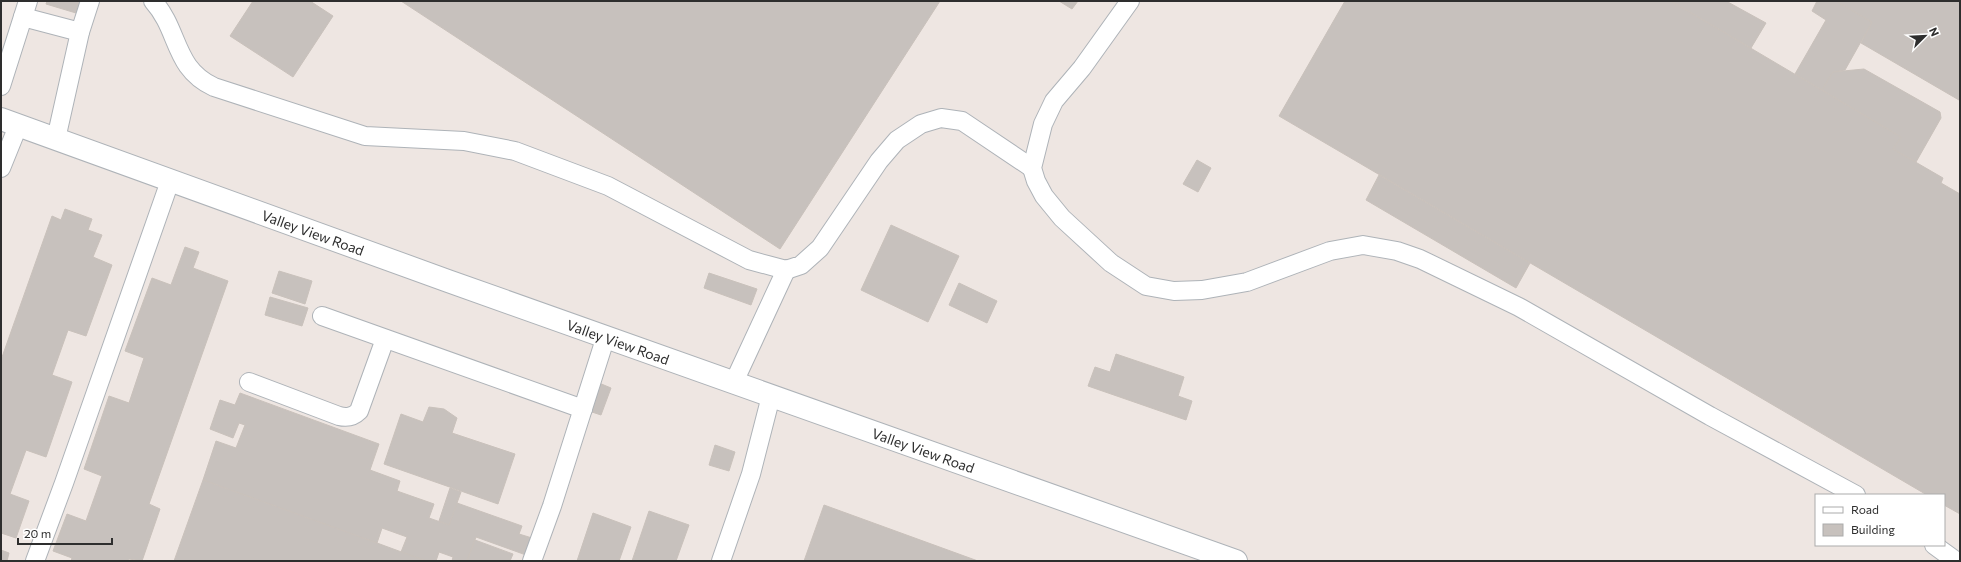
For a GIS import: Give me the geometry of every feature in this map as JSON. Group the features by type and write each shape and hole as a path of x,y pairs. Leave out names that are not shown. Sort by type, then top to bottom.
{"street":[{"name":"Valley View Road","path":"10,123 1236,561"}],"lane":[{"path":"56,139 80,32 90,1"},
{"path":"153,1 162,11 185,62 192,72 203,82 214,87 365,136 464,141 515,151 608,186 749,260 786,270 801,265 820,248 880,160 897,140 921,124 941,118 962,121 1032,168"},
{"path":"1130,1 1082,68 1054,101 1043,124 1032,168 1036,181 1044,196 1062,218 1111,263 1146,286 1174,291 1202,290 1247,282 1330,251 1363,245 1397,251 1420,259 1518,307 1710,416 1854,494"},
{"path":"1,86 25,9 80,32"},
{"path":"1,168 10,123"},
{"path":"35,561 64,483 170,181"},
{"path":"734,382 786,270"},
{"path":"322,316 583,409"},
{"path":"532,561 552,506 606,336"},
{"path":"249,382 339,416 346,418 353,416 359,411 385,339"},
{"path":"721,561 751,474 771,396"},
{"path":"1935,546 1956,561"}],"building":[{"path":"47,1 80,1 76,13 46,4"},
{"path":"253,1 310,1 333,16 293,77 230,36"},
{"path":"401,1 940,1 780,249"},
{"path":"1059,1 1078,1 1072,9"},
{"path":"1345,1 1671,1 1901,137 1893,149 1943,178 1941,183 1960,194 1960,514 1945,506 1945,494 1925,494 1279,116"},
{"path":"1671,1 1726,1 1766,23 1751,48"},
{"path":"1817,1 1836,1 1872,22 1845,70 1833,72 1822,90 1795,74 1826,20 1812,11"},
{"path":"1836,1 1960,1 1959,100 1861,43 1872,22"},
{"path":"1864,69 1940,112 1941,118 1916,162 1893,149 1901,137 1822,90 1833,72"},
{"path":"1197,160 1211,168 1198,192 1183,184"},
{"path":"1379,175 1530,263 1516,288 1366,200"},
{"path":"65,209 92,219 88,230 102,235 93,257 112,265 86,336 68,330 52,375 72,382 46,457 26,450 10,494 29,501 16,538 1,533 1,360 52,216 61,220"},
{"path":"891,225 959,256 928,322 861,290"},
{"path":"185,247 199,252 193,268 228,281 149,504 160,509 142,561 129,559 128,561 71,561 72,558 53,551 67,514 86,521 102,476 84,469 109,396 129,403 144,358 125,351 152,278 171,285"},
{"path":"279,271 312,281 305,304 272,293"},
{"path":"709,273 757,289 751,305 704,288"},
{"path":"959,283 997,301 987,323 949,305"},
{"path":"270,297 308,308 302,326 265,315"},
{"path":"1116,354 1184,377 1178,396 1192,401 1186,420 1088,386 1095,367 1110,372"},
{"path":"599,383 611,388 601,415 589,411"},
{"path":"240,393 379,444 370,470 400,481 397,491 434,504 429,518 449,525 457,503 522,526 519,534 532,538 526,555 476,537 467,561 452,561 453,557 439,552 436,561 426,561 401,552 407,537 382,528 377,543 203,480 216,441 236,448 245,425 239,423 233,438 210,429 220,400 235,405"},
{"path":"429,407 444,409 457,418 452,433 515,454 498,504 384,464 401,414 423,422"},
{"path":"715,445 735,452 729,471 709,465"},
{"path":"203,480 377,543 426,561 174,561"},
{"path":"450,488 461,492 449,525 439,521"},
{"path":"824,505 978,561 804,561"},
{"path":"649,511 689,525 676,561 632,561"},
{"path":"593,513 631,527 619,561 577,561"},
{"path":"475,540 513,554 510,561 467,561"},
{"path":"1,550 9,553 7,561 1,561"}]}
